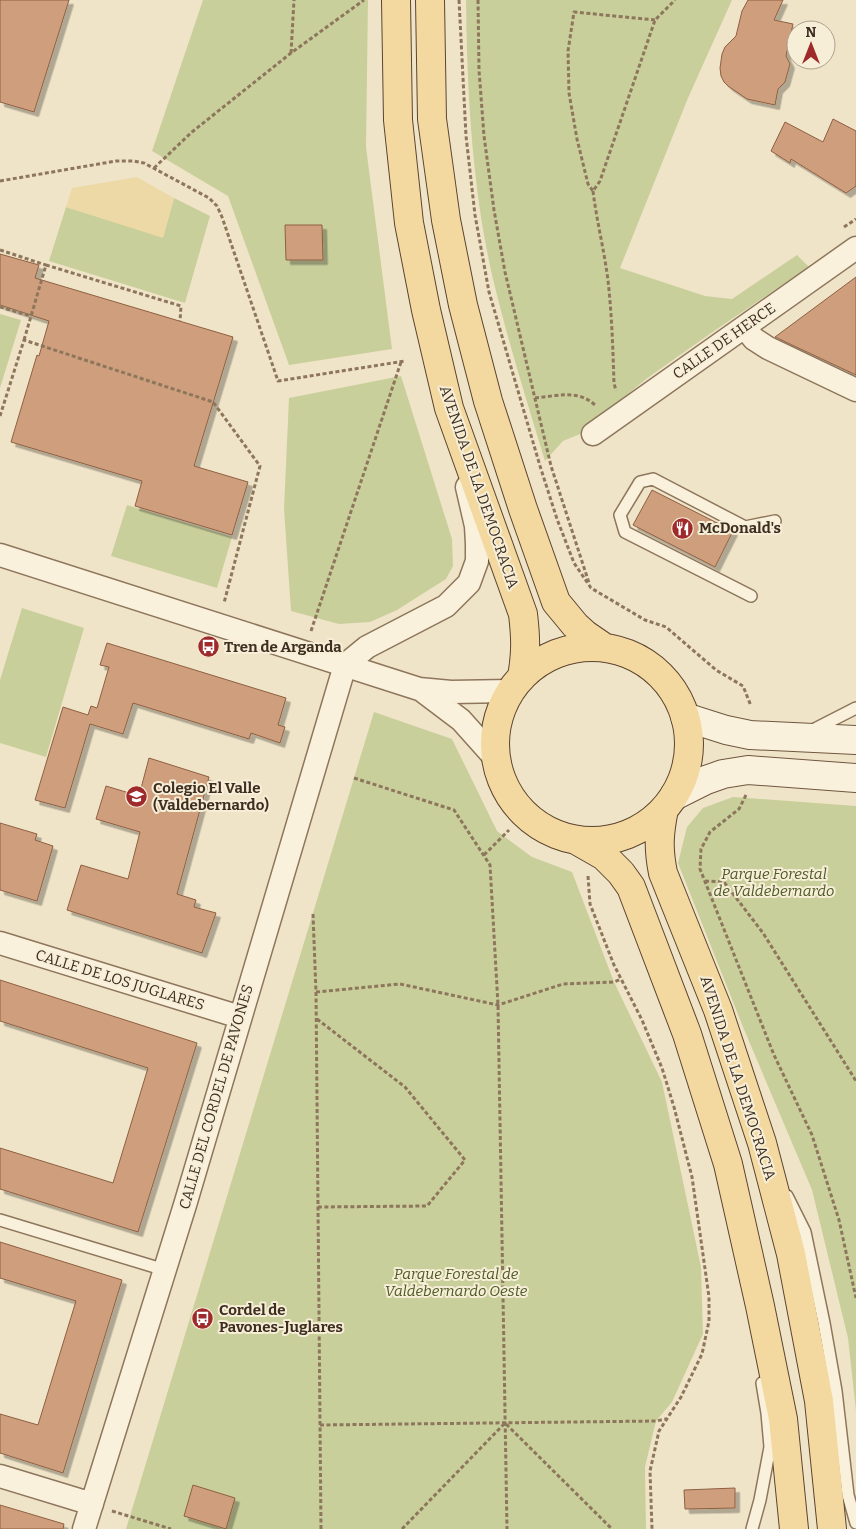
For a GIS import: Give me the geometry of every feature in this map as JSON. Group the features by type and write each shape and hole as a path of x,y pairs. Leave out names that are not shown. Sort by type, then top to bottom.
{"main road":[{"name":"AVENIDA DE LA DEMOCRACIA","path":"396,0 398,120 409,223 426,310 449,408 523,614 526,651 516,684"},
{"path":"430,0 432,119 446,220 463,305 485,392 556,602 575,625 605,648"},
{"path":"576,840 608,840 624,836 653,820 669,803 681,784 689,755 689,738 685,717 674,692 655,670 632,656 605,648 590,647 560,652 534,666 516,684 502,708 496,725 494,744 499,774 514,802 534,823 547,830 576,840 604,856 621,873 631,887 687,1034 728,1164 760,1306 782,1419 794,1529"},
{"path":"685,717 726,730 750,735 856,740"},
{"path":"669,803 706,780 723,774 748,770 856,778"},
{"name":"AVENIDA DE LA DEMOCRACIA","path":"669,803 659,833 659,853 663,873 718,1010 762,1143 791,1254 819,1400 832,1529"}],"street":[{"name":"CALLE DE HERCE","path":"593,434 856,248"},
{"path":"744,327 754,339 768,348 856,390"},
{"path":"345,665 367,646 446,606 469,583 474,573 477,561 476,526 449,408"},
{"path":"0,555 419,689 451,692 516,684"},
{"name":"CALLE DEL CORDEL DE PAVONES","path":"84,1529 165,1270 345,665"},
{"path":"419,689 461,720 496,759"},
{"name":"CALLE DE LOS JUGLARES","path":"0,943 240,1017"},
{"path":"0,1476 92,1504"}],"lane":[{"path":"751,596 625,532 620,515 640,482 653,479 745,527 775,521"},
{"path":"799,737 856,708"},
{"path":"762,1143 805,1232 836,1391 848,1495 856,1523"},
{"path":"728,1164 740,1268 746,1296"},
{"path":"0,1220 165,1270"},
{"path":"752,1529 760,1500 770,1448 761,1374"}],"path":[{"path":"291,53 294,0"},
{"path":"154,168 192,132 291,53 364,0"},
{"path":"459,0 466,136 475,215 489,292 557,519 574,563 591,588 645,620 666,627 716,670 743,686 751,706"},
{"path":"478,0 479,70 483,127 494,210 505,272 551,466 591,588"},
{"path":"593,191 600,181 655,20 675,0"},
{"path":"618,399 614,383 606,263 596,217 593,191 588,184 577,139 569,93 568,51 574,12 655,20"},
{"path":"0,182 116,162 134,161 144,163 209,198 216,206 222,217 278,381 403,361 311,631"},
{"path":"0,250 181,306 180,321"},
{"path":"0,416 46,265"},
{"path":"0,307 31,316"},
{"path":"24,340 213,402 260,466 224,603"},
{"path":"535,398 567,394 578,395 592,402 598,408"},
{"path":"354,778 454,810 490,865 498,1005 507,1529"},
{"path":"741,791 748,791 739,810 710,832 701,849 700,869 774,1055 812,1135 839,1220 856,1298"},
{"path":"484,855 509,830"},
{"path":"588,876 590,904 614,965 642,1020 662,1068 674,1107 692,1177 709,1297 709,1321 702,1354 680,1397 658,1431 650,1471 652,1529"},
{"path":"705,882 724,882 763,933 856,1081"},
{"path":"313,914 316,992 322,1529"},
{"path":"316,992 400,984 498,1005 563,984 614,982 621,979"},
{"path":"316,1018 405,1086 465,1160 427,1206 318,1207"},
{"path":"320,1425 656,1421 666,1419"},
{"path":"402,1529 505,1423"},
{"path":"505,1423 612,1529"},
{"path":"92,1504 171,1529"}],"green space":[{"path":"203,0 368,0 366,147 392,349 289,365 228,196 152,151"},
{"path":"466,0 732,0 688,98 620,268 705,296 732,299 797,255 809,267 646,379 580,434 563,441 545,461 504,322 485,241 475,173 469,104"},
{"path":"174,198 210,216 185,303 49,261 66,207 163,237"},
{"path":"0,314 21,320 0,388"},
{"path":"401,376 452,539 453,566 446,579 397,610 370,622 339,624 291,611 284,509 289,398"},
{"path":"127,505 232,537 217,588 111,556"},
{"path":"22,608 84,628 46,757 0,743 0,680"},
{"name":"Parque Forestal de Valdebernardo Oeste","path":"374,712 452,739 497,831 532,857 572,872 614,982 662,1082 701,1267 703,1334 672,1402 656,1421 645,1467 646,1529 126,1529"},
{"name":"Parque Forestal de Valdebernardo","path":"733,797 856,806 856,1411 848,1338 812,1190 743,1027 678,863 687,827 703,808"}],"sand":[{"path":"137,177 174,198 163,238 66,207 72,188"}],"building":[{"path":"0,0 69,0 34,112 0,102"},
{"path":"748,0 783,0 774,20 786,23 786,70 788,70 785,82 778,89 775,105 747,99 728,86 721,76 722,54 725,47 736,36 742,11"},
{"path":"833,119 856,131 856,186 846,193 791,159 790,163 771,151 785,122 823,142"},
{"path":"285,225 322,225 323,260 286,260"},
{"path":"0,254 39,265 35,278 233,337 194,466 248,482 232,535 135,506 142,481 11,442 49,321 0,305"},
{"path":"856,277 856,375 775,337"},
{"name":"McDonald's","path":"652,490 733,531 715,567 633,525"},
{"path":"107,643 286,698 278,725 285,727 280,743 251,733 249,739 133,703 123,734 90,724 65,808 35,800 63,707 88,715 91,706 97,708 109,667 100,665"},
{"path":"149,758 209,777 177,894 196,900 194,907 216,913 202,953 67,910 81,865 128,879 140,832 96,819 106,786 139,796"},
{"path":"0,823 37,834 35,840 53,846 37,901 0,890"},
{"path":"0,980 197,1043 138,1232 0,1189 0,1148 113,1183 148,1068 0,1021"},
{"path":"0,1242 122,1280 63,1473 0,1453 0,1414 38,1425 76,1301 0,1278"},
{"path":"193,1485 235,1498 226,1529 184,1516"},
{"path":"735,1488 735,1508 685,1509 684,1490"},
{"path":"0,1505 64,1524 63,1529 0,1529"}],"place":[{"name":"McDonald's","path":"683,528"},
{"name":"Tren de Arganda","path":"208,647"},
{"name":"Colegio El Valle (Valdebernardo)","path":"137,797"},
{"name":"Cordel de Pavones-Juglares","path":"203,1319"}]}
